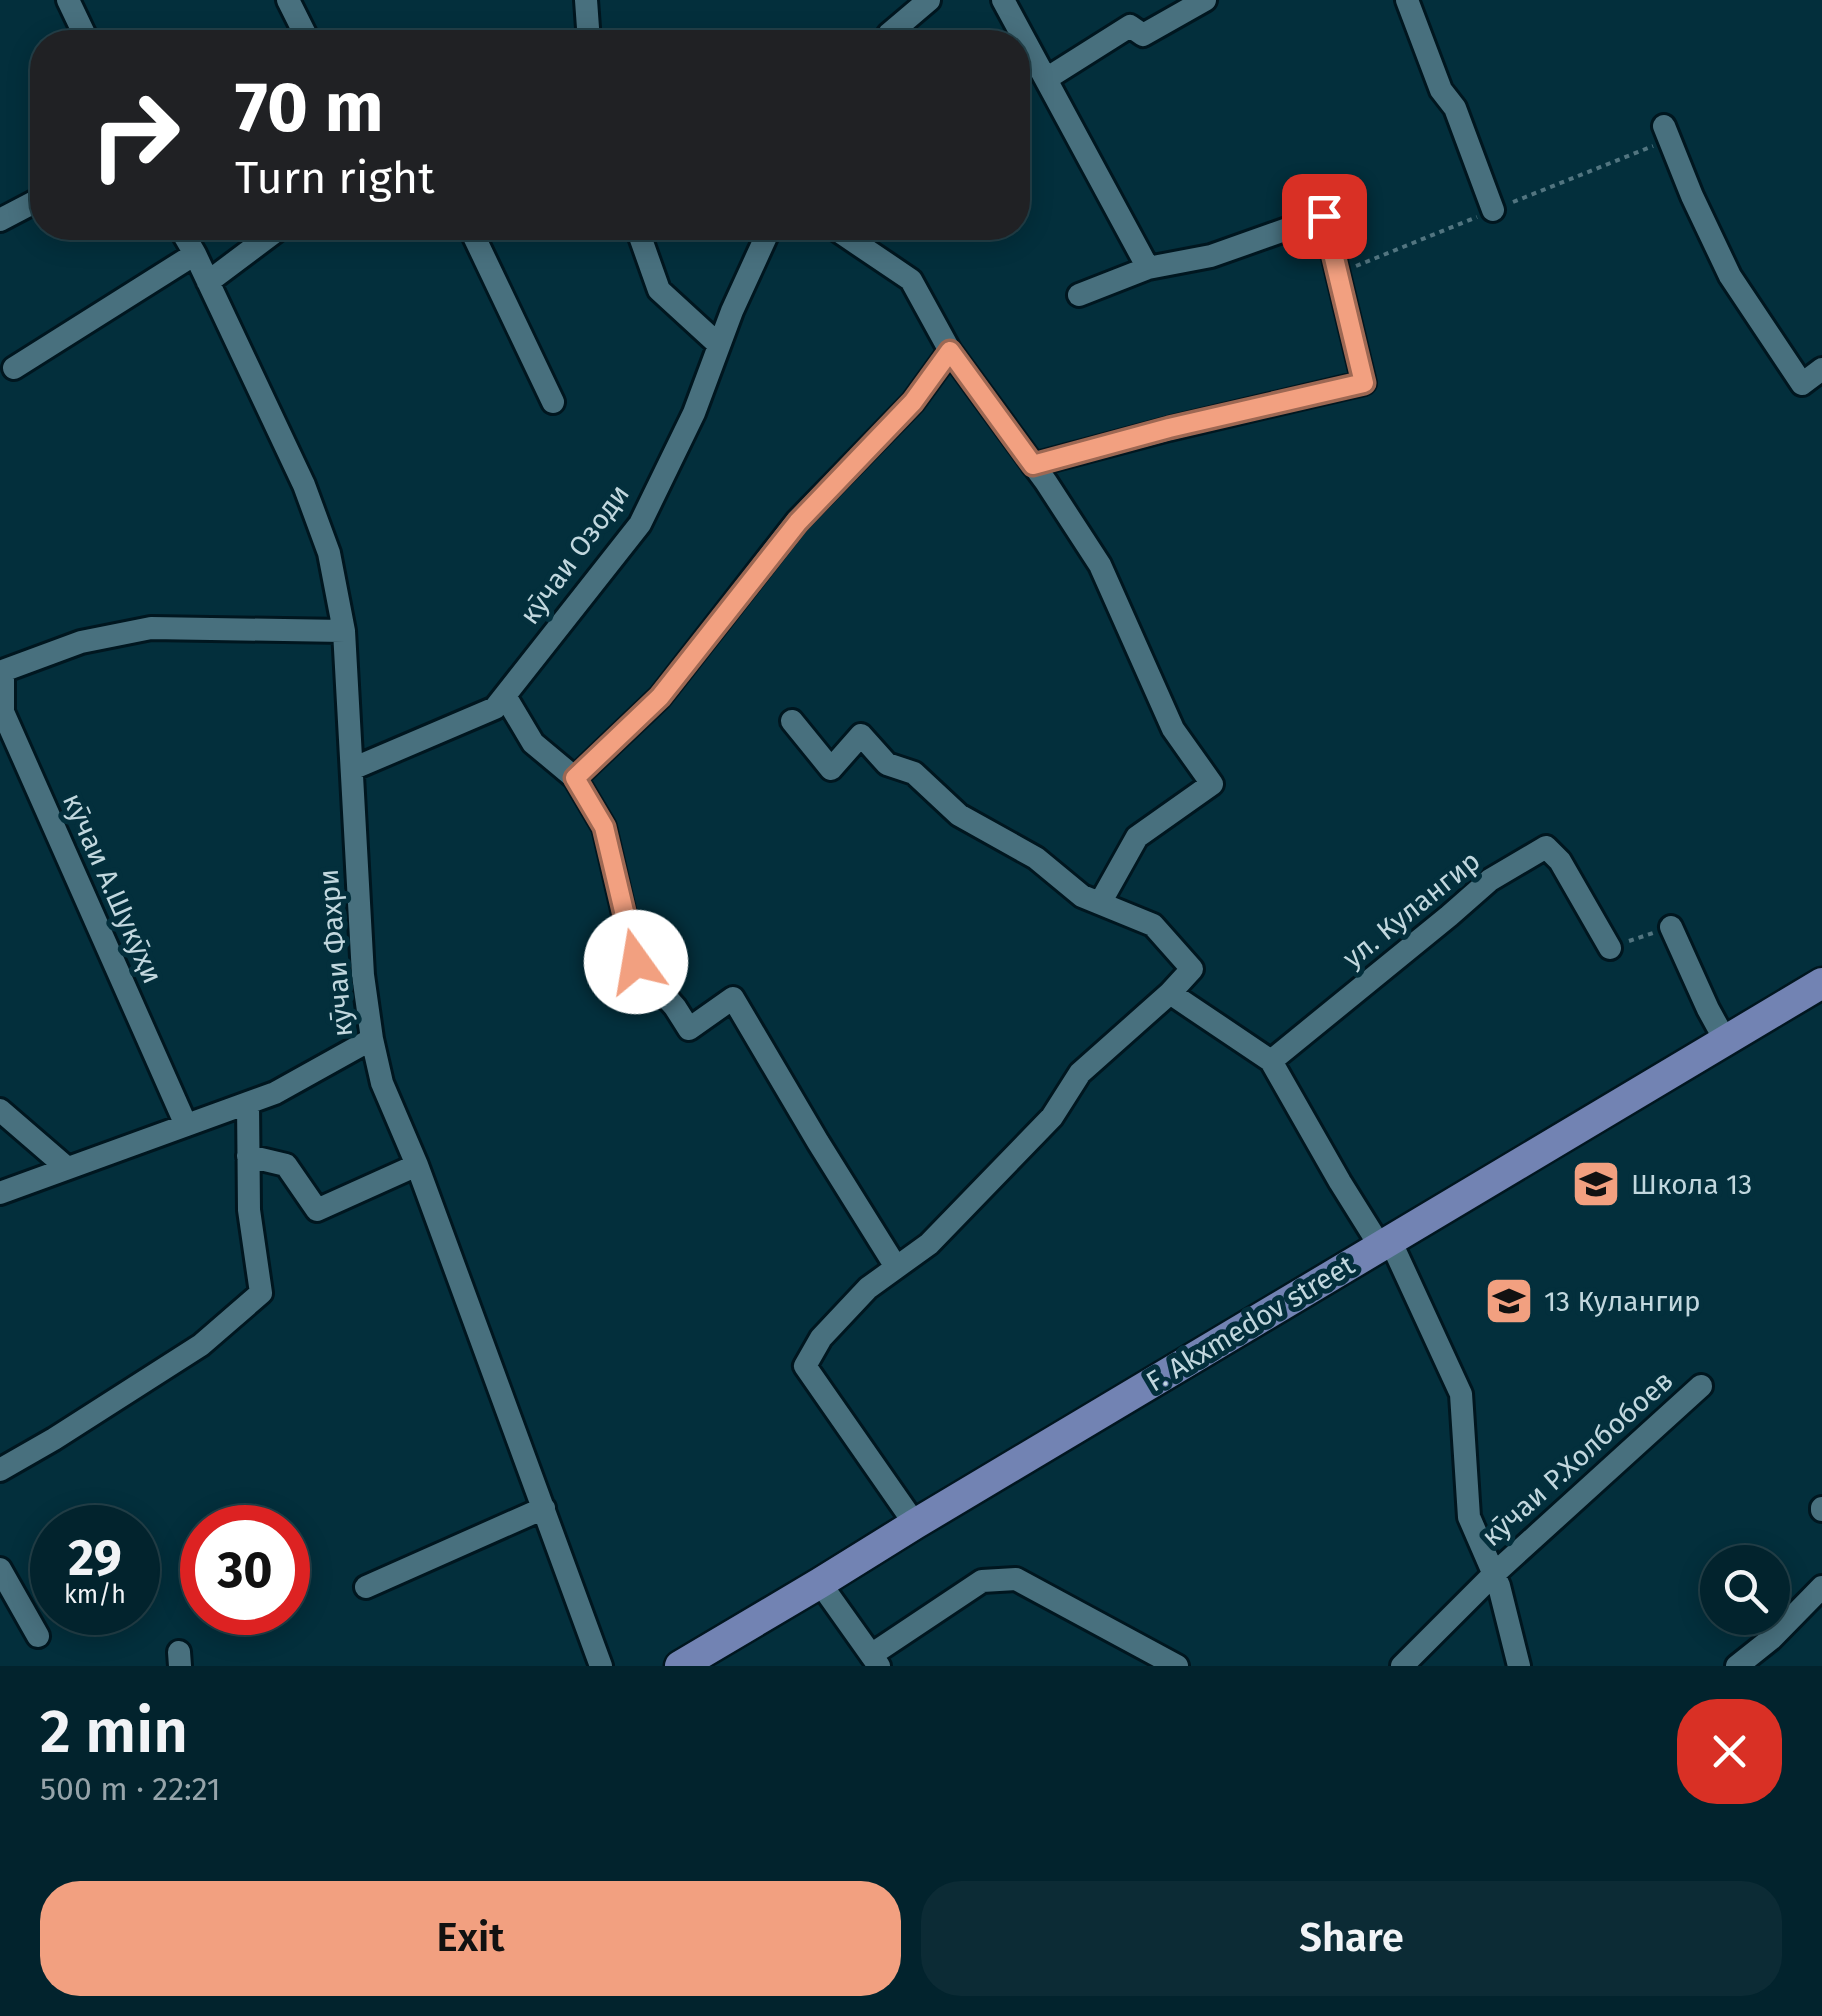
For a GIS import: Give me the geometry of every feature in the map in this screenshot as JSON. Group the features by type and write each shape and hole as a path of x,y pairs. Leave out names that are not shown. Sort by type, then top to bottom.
{"main road":[{"name":"F. Akxmedov street","path":"680,1666 1822,983"}],"street":[{"path":"68,0 82,30"},
{"path":"288,0 303,30"},
{"path":"586,0 588,30"},
{"path":"893,30 929,0"},
{"path":"1003,0 1019,30"},
{"path":"1046,80 1130,26 1144,35 1205,0"},
{"path":"1406,0 1441,90 1455,108 1494,210"},
{"path":"1030,50 1148,268"},
{"path":"1664,126 1730,276 1802,384 1822,369"},
{"path":"0,220 30,204"},
{"path":"1033,465 1169,428 1364,383 1324,216 1210,256 1148,268 1079,295"},
{"name":"кӯчаи Фахри","path":"187,240 304,485 329,553 344,631 363,975 382,1083 417,1165 601,1666"},
{"path":"208,282 264,240"},
{"path":"476,240 553,402"},
{"path":"641,240 659,290 720,345"},
{"name":"кӯчаи Озоди","path":"352,769 495,708 640,524 694,412 765,240"},
{"path":"852,240 911,280 950,351 1100,565 1174,728 1212,784 1136,837 1100,903"},
{"path":"14,368 195,254"},
{"path":"575,778 660,697 798,522 913,402 950,351"},
{"name":"кӯчаи А.Шукӯҳи","path":"186,1125 3,712 1,671 81,642 151,628 344,631"},
{"path":"505,696 533,742 575,778 604,827 636,962 689,1028 733,998 896,1267"},
{"path":"792,721 830,770 861,736 887,764 914,772 959,815 1036,858 1082,896 1153,925 1192,969 1080,1073 1052,1118 929,1244 868,1288 821,1338 805,1366 914,1524"},
{"name":"ул. Кулангир","path":"1271,1061 1490,880 1546,848 1560,861 1610,948"},
{"path":"1671,927 1725,1040"},
{"path":"1170,992 1271,1061"},
{"path":"0,1193 274,1094 372,1039"},
{"name":"кӯчаи Р.Холбобоев","path":"1271,1061 1340,1182 1385,1243 1461,1394 1469,1516 1499,1586 1519,1666"},
{"path":"0,1470 201,1345 261,1292 249,1210 248,1103"},
{"path":"0,1110 66,1168"},
{"path":"248,1156 286,1164 317,1210 417,1165"},
{"name":"кӯчаи Р.Холбобоев","path":"1402,1666 1494,1574 1702,1386"},
{"path":"366,1587 544,1508"},
{"path":"0,1569 38,1636"},
{"path":"820,1583 875,1660 982,1581 1016,1579 1177,1666"},
{"path":"1737,1666 1772,1640 1822,1586"}],"path":[{"path":"1610,948 1671,927"}],"place":[{"name":"Школа 13","path":"1596,1184"},
{"name":"13 Кулангир","path":"1509,1301"}],"route":[{"path":"636,962 604,827 575,778 660,697 798,522 913,402 950,351 1033,465 1169,428 1364,383 1324,216"}]}
